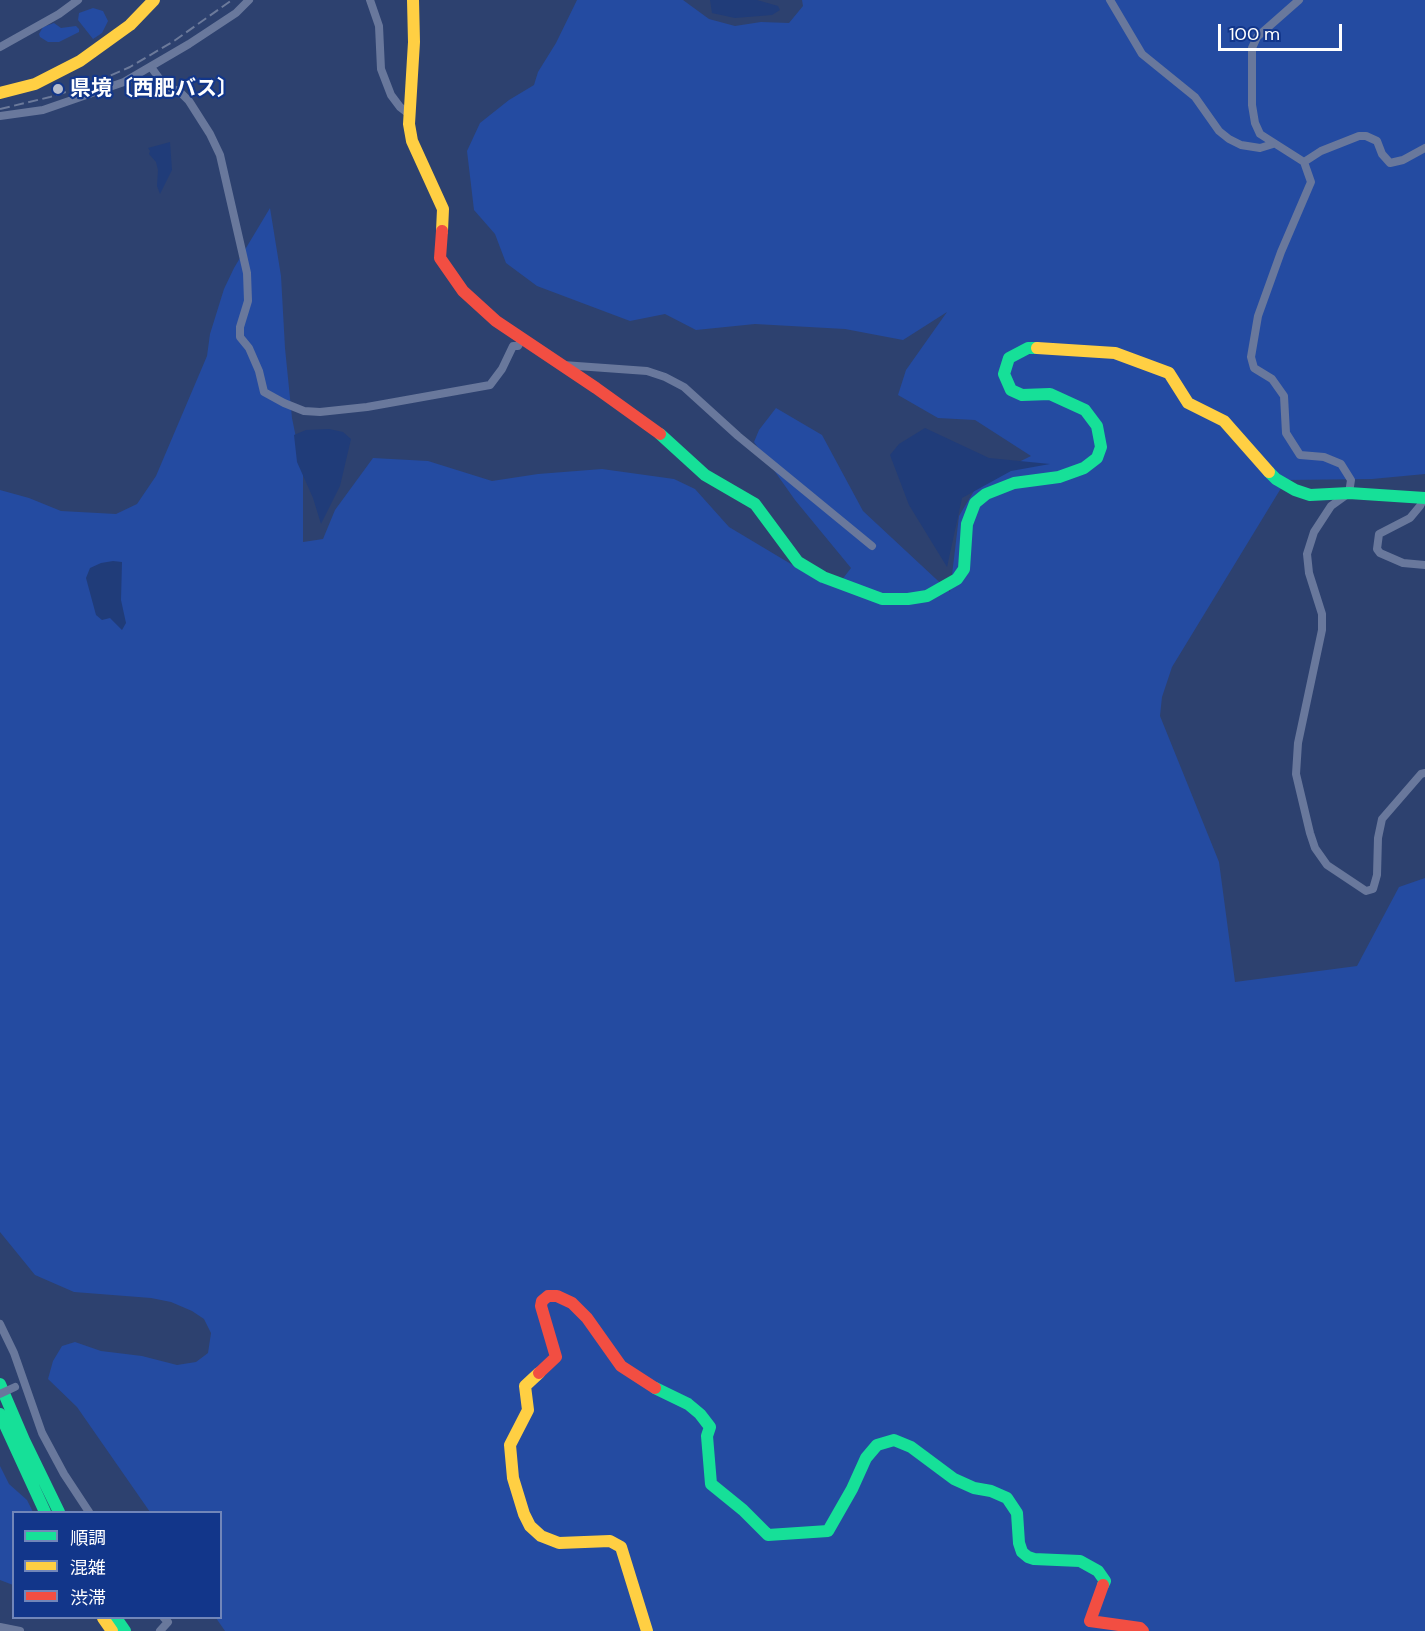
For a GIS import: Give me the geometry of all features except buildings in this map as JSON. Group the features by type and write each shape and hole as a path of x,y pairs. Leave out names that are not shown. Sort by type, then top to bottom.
{"main road":[{"path":"0,93 35,84 80,61 130,25 153,0"},
{"path":"413,0 414,42 409,114 412,141 443,208 440,258 463,291 496,321 596,388 662,436 705,475 755,504 798,562 823,577 882,599 927,596 957,579 964,568 967,524 975,503 986,494 1014,483 1059,477 1084,468 1097,458 1101,447 1099,434 1094,419 1086,410 1050,394 1023,395 1011,390 1004,374 1009,358 1028,348 1114,353 1169,373 1188,403 1224,421 1276,479 1295,490 1310,495 1349,493 1425,498"},
{"path":"647,1631 621,1547 610,1541 559,1543 541,1536 530,1526 524,1515 513,1478 510,1445 528,1410 525,1386 556,1357 541,1306 542,1301 548,1296 557,1296 572,1303 587,1318 621,1366 646,1383 688,1404 700,1414 710,1427 707,1436 711,1484 743,1510 768,1535 828,1531 852,1489 866,1458 877,1445 894,1440 911,1447 954,1479 1007,1498 1017,1513 1018,1543 1022,1552 1028,1557 1080,1561 1098,1571 1105,1581 1090,1621 1140,1628 1143,1631"},
{"path":"0,1384 59,1511"},
{"path":"0,1414 45,1511"}],"street":[{"path":"0,46 59,14 78,0"},
{"path":"0,116 43,110 124,82 236,13 249,0"},
{"path":"369,0 379,26 381,69 391,95 409,114"},
{"path":"1110,0 1142,54 1195,98 1219,131 1228,139 1241,145 1260,148 1273,144"},
{"path":"1299,0 1257,37 1252,48 1251,105 1255,123 1260,134 1304,162 1310,176 1309,188 1281,252 1258,316 1251,357 1254,368 1272,379 1284,396 1286,433 1300,454 1324,457 1341,464 1351,480 1349,493 1331,506 1314,532 1307,554 1309,573 1322,614 1322,630 1298,743 1296,774 1315,848 1327,865 1366,891 1374,889 1377,875 1378,838 1382,819 1421,774 1425,773"},
{"path":"151,67 164,85 180,92 189,101 220,155 247,273 248,301 240,327 240,337 249,348 260,371 264,392 284,404 304,411 320,412 490,385 502,369 513,346 518,346 522,339"},
{"path":"1304,162 1321,151 1359,136 1366,136 1377,141 1382,154 1390,163 1403,160 1425,148"},
{"path":"561,365 647,371 684,387 745,442 872,546"},
{"path":"1425,498 1410,518 1379,534 1377,549 1380,553 1403,563 1425,565"},
{"path":"0,1324 14,1353 19,1385 64,1474 88,1511"},
{"path":"0,1394 19,1385"},
{"path":"160,1631 168,1622 166,1619"},
{"path":"0,1627 20,1631"}],"shaded area":[{"path":"577,0 683,0 709,19 735,26 761,22 789,23 803,6 802,0 1425,0 1425,474 1372,479 1286,480 1172,667 1162,697 1160,716 1219,862 1235,982 1357,966 1399,887 1425,878 1425,1631 225,1631 217,1619 222,1619 222,1511 149,1511 77,1407 48,1379 53,1361 62,1346 75,1342 101,1351 142,1356 177,1365 196,1362 208,1353 211,1333 204,1319 171,1302 151,1298 74,1292 35,1275 0,1232 0,490 29,498 61,511 116,514 137,504 156,476 207,356 210,334 224,289 270,208 281,276 292,418 303,472 303,542 323,539 335,510 373,458 428,461 492,481 538,474 602,469 674,479 695,489 729,527 811,576 838,585 851,568 795,500 754,442 759,430 776,408 822,435 863,511 950,592 959,516 980,481 1031,456 975,420 938,418 898,395 906,370 947,312 903,340 845,329 755,324 696,330 665,314 630,321 537,286 506,263 495,234 474,210 467,151 480,123 509,100 534,85 538,72 556,43"},
{"path":"710,0 757,0 778,6 780,10 772,15 735,18 712,13"},
{"path":"93,8 103,11 108,21 102,33 93,39 78,20 79,13"},
{"path":"54,23 61,28 76,26 79,32 59,42 48,42 39,34 43,27"},
{"path":"170,142 172,170 160,194 157,186 156,162 149,154 148,148"},
{"path":"925,428 989,458 1050,464 1011,471 962,498 947,567 909,505 890,455 899,444"},
{"path":"329,429 343,432 351,439 340,486 321,524 313,498 297,462 294,435 306,430"},
{"path":"113,561 122,562 121,600 126,623 122,630 110,618 102,620 96,615 86,578 90,568"},
{"path":"0,1466 9,1484 27,1500 32,1511 12,1511 12,1585 0,1580"}],"railway":[{"path":"0,109 91,84 130,67 174,41 232,0"}],"traffic: fast":[{"path":"660,434 705,475 755,504 798,562 823,577 882,599 927,596 957,579 964,569 967,524 975,503 986,494 1014,483 1059,477 1084,468 1097,458 1101,447 1097,426 1085,410 1050,394 1022,395 1011,390 1004,374 1009,358 1028,348 1037,348"},
{"path":"1269,472 1295,490 1310,495 1349,493 1425,498"},
{"path":"0,1384 59,1511"},
{"path":"655,1388 688,1404 710,1427 707,1436 711,1484 743,1510 768,1535 828,1531 852,1489 866,1458 877,1445 894,1440 911,1447 954,1479 1007,1498 1017,1513 1019,1543 1022,1552 1028,1557 1080,1561 1098,1571 1105,1581 1103,1585"},
{"path":"0,1414 45,1511"},
{"path":"117,1619 125,1631"}],"traffic: slow":[{"path":"0,93 35,84 80,61 130,25 154,0"},
{"path":"413,0 414,42 409,124 412,141 443,209 442,231"},
{"path":"1037,348 1115,353 1169,373 1188,403 1224,421 1269,472"},
{"path":"539,1373 525,1386 528,1410 510,1445 513,1478 524,1514 530,1526 541,1536 559,1543 610,1541 621,1547 647,1631"},
{"path":"104,1619 112,1631"}],"traffic: jam":[{"path":"442,231 440,258 463,291 496,321 660,434"},
{"path":"539,1373 556,1357 541,1306 542,1301 548,1296 557,1296 572,1303 587,1318 621,1366 655,1388"},
{"path":"1103,1585 1090,1621 1140,1628 1143,1631"}],"place":[{"name":"県境〔西肥バス〕","path":"58,89"}]}
